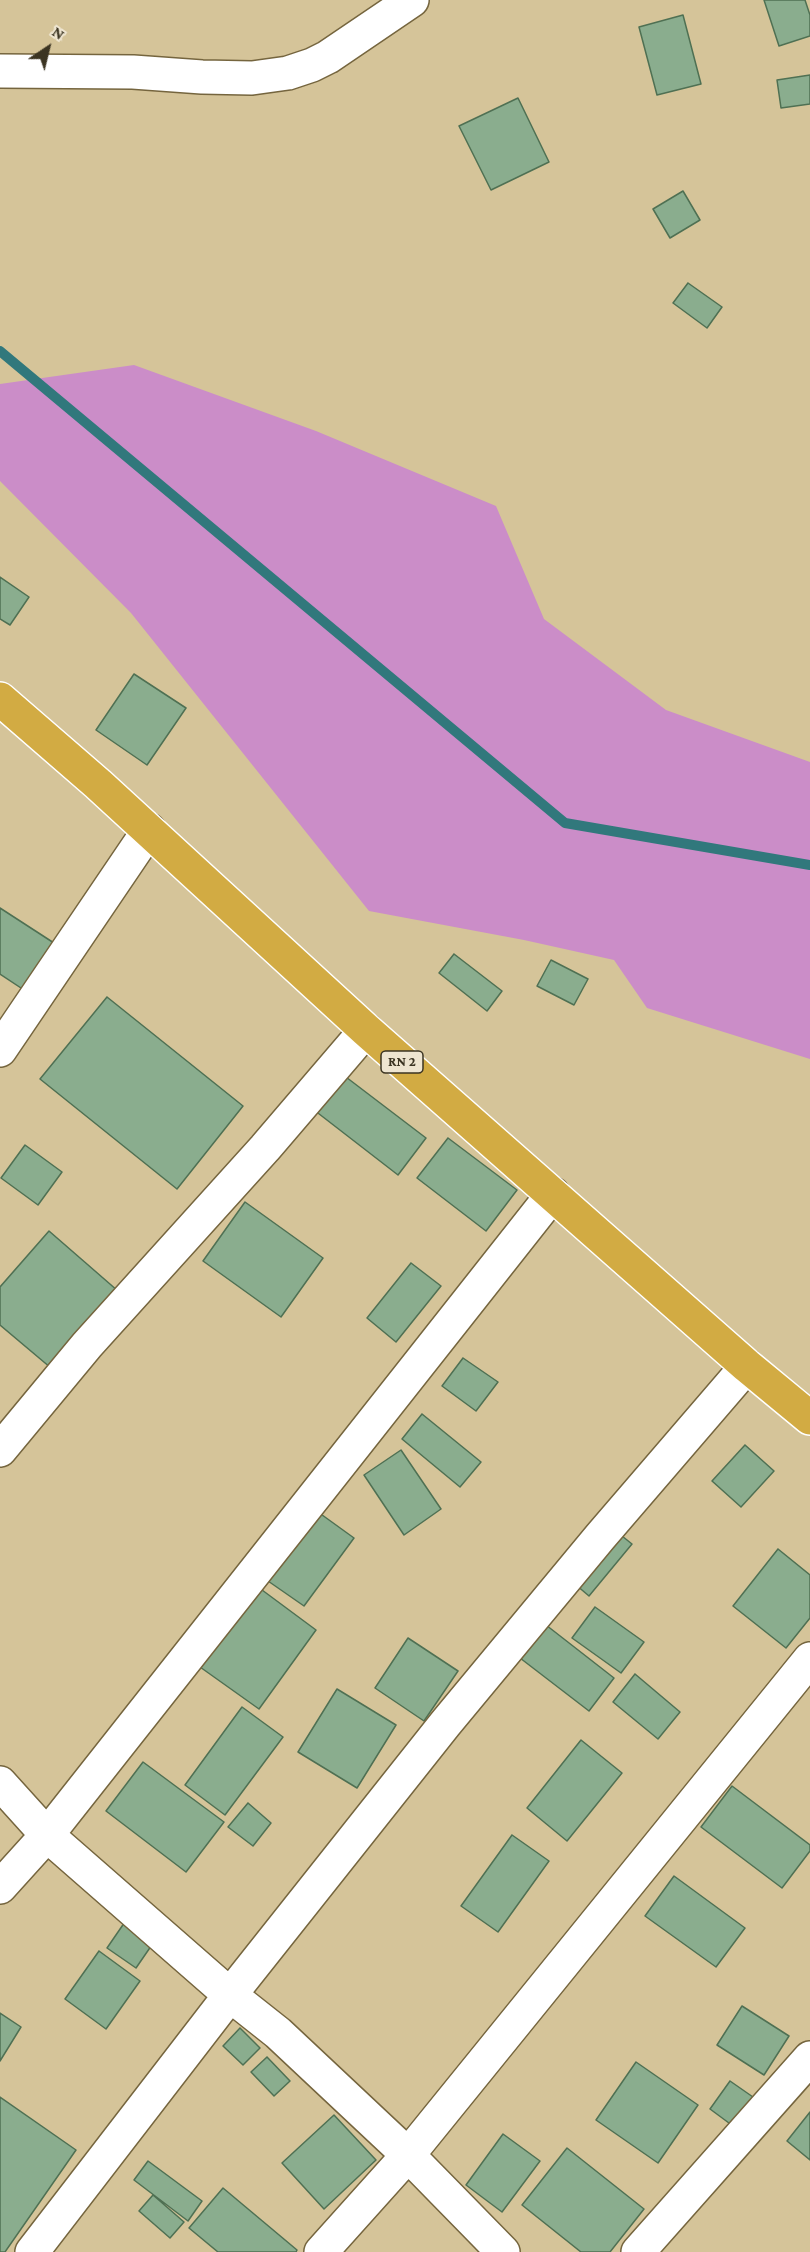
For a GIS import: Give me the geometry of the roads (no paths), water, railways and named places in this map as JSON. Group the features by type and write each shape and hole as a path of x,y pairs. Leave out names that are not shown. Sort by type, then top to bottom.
{"highway":[{"name":"RN 2","path":"0,699 149,830 366,1030 747,1366 810,1418"}],"street":[{"path":"0,71 133,72 252,78 288,73 328,57 412,0"},
{"path":"0,1050 149,830"},
{"path":"0,1450 87,1346 265,1148 366,1030"},
{"path":"0,1887 47,1835 553,1194"},
{"path":"32,2252 230,1995 445,1724 600,1537 747,1366"},
{"path":"321,2252 408,2155 810,1659"},
{"path":"0,1783 47,1835 230,1995 278,2033 408,2155 503,2252"},
{"path":"638,2252 810,2058"}],"waterway":[{"path":"0,351 565,823 810,865"}]}
